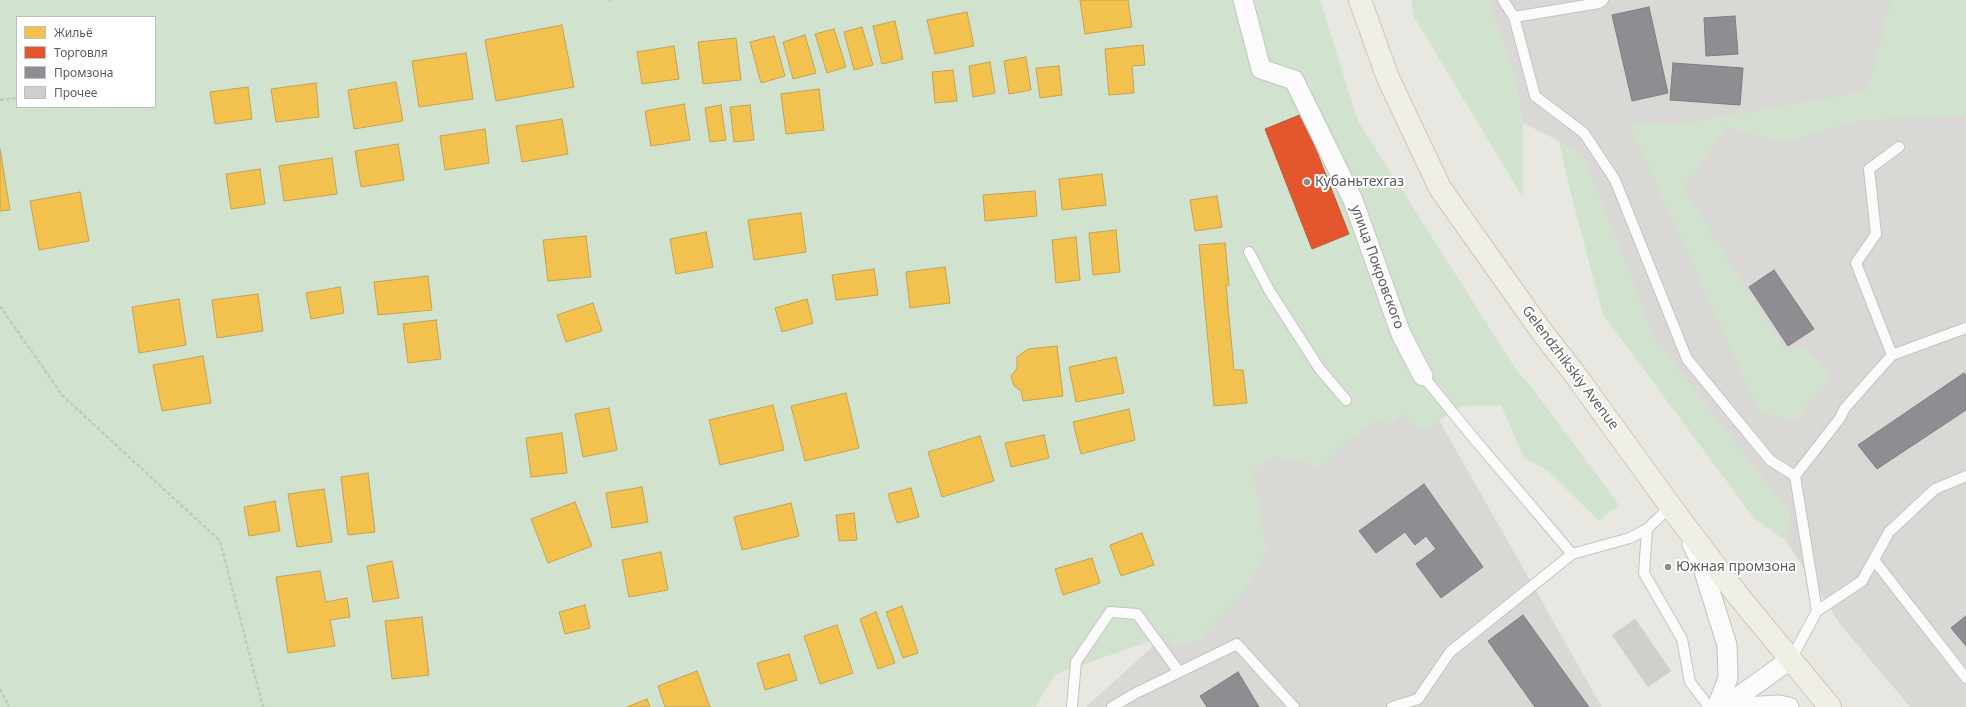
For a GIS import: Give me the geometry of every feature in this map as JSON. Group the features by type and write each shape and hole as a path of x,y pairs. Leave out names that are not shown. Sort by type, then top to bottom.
{"main road":[{"name":"Gelendzhikskiy Avenue","path":"1360,0 1388,78 1440,188 1542,332 1574,373 1675,512 1736,593 1830,707"}],"street":[{"name":"улица Покровского","path":"1243,0 1261,69 1294,80 1353,200 1401,334 1423,376"},
{"path":"1675,512 1702,565 1727,645 1728,678 1717,707"},
{"path":"1724,707 1791,659"},
{"path":"1743,707 1779,705 1789,707"}],"lane":[{"path":"1503,0 1514,17 1535,96 1584,132 1615,180 1687,358 1770,460 1795,476"},
{"path":"1514,17 1599,3 1603,0"},
{"path":"1892,356 1856,263 1876,234 1869,169 1899,147"},
{"path":"1249,252 1269,290 1319,368 1346,400"},
{"path":"1817,611 1795,476 1840,418 1845,408 1892,356 1966,328"},
{"path":"1423,376 1471,436 1572,554"},
{"path":"1791,659 1817,611 1862,581 1889,532 1935,489 1966,476"},
{"path":"1392,707 1418,699 1450,652 1572,554 1630,538 1675,512"},
{"path":"1647,529 1644,573 1682,640 1690,682 1709,707"},
{"path":"1874,560 1966,678"},
{"path":"1072,707 1076,662 1110,612 1138,614 1179,672"},
{"path":"1112,707 1134,694 1237,644 1294,707"}],"path":[{"path":"0,100 16,98"},
{"path":"0,306 62,395 220,541 263,707"},
{"path":"0,689 9,707"}],"shaded area":[{"path":"1488,0 1966,0 1966,707 1910,707 1840,624 1786,541 1790,514 1654,338 1583,156 1559,141 1523,123 1515,77"},
{"path":"1399,350 1602,707 1086,707 1163,637 1200,421"}],"green space":[{"path":"0,0 1320,0 1358,121 1515,368 1532,388 1619,505 1599,521 1547,470 1524,458 1501,405 1461,406 1424,431 1401,415 1388,426 1378,420 1348,440 1321,468 1296,459 1271,457 1253,472 1267,552 1244,592 1198,641 1170,645 1173,636 1155,649 1162,637 1056,674 1036,705 1037,707 0,707"},
{"path":"1411,0 1488,0 1515,77 1523,123 1523,198 1414,17"},
{"path":"1891,0 1966,0 1966,116 1904,117 1855,122 1784,142 1727,127 1683,188 1786,350 1804,347 1832,378 1795,421 1759,411 1629,123 1681,124 1868,91"},
{"path":"1559,141 1583,156 1654,338 1790,514 1786,541 1754,518 1603,315 1570,190"}],"building: Жильё":[{"path":"1080,0 1128,0 1132,27 1085,34"},
{"path":"967,12 974,46 935,54 927,20"},
{"path":"895,21 903,59 882,64 873,26"},
{"path":"562,25 574,87 496,101 485,40"},
{"path":"862,27 873,65 854,70 844,32"},
{"path":"834,29 846,67 827,73 815,34"},
{"path":"805,35 816,73 793,79 783,42"},
{"path":"774,36 785,76 761,83 750,42"},
{"path":"736,38 741,80 703,84 698,42"},
{"path":"1143,45 1145,65 1132,66 1134,93 1109,95 1105,49"},
{"path":"674,46 679,79 642,84 637,52"},
{"path":"466,53 473,99 419,107 412,61"},
{"path":"1026,57 1031,90 1009,94 1004,61"},
{"path":"990,62 995,93 973,97 969,66"},
{"path":"1059,66 1062,95 1040,98 1036,68"},
{"path":"953,70 957,101 935,103 932,72"},
{"path":"396,82 403,121 354,129 348,90"},
{"path":"316,83 319,117 276,122 271,89"},
{"path":"248,87 252,119 215,124 210,92"},
{"path":"819,89 824,130 786,134 781,94"},
{"path":"684,104 690,140 651,146 645,111"},
{"path":"721,105 726,140 710,142 705,108"},
{"path":"750,105 754,140 734,142 730,107"},
{"path":"562,119 568,154 522,162 516,126"},
{"path":"485,129 489,163 445,170 440,136"},
{"path":"398,144 404,180 361,187 355,151"},
{"path":"0,149 10,210 0,211"},
{"path":"332,158 337,194 284,201 279,166"},
{"path":"260,169 265,204 231,209 226,174"},
{"path":"1102,174 1106,205 1062,210 1059,179"},
{"path":"1035,191 1037,216 985,221 983,195"},
{"path":"80,192 89,241 39,250 30,201"},
{"path":"1217,196 1222,227 1195,231 1190,200"},
{"path":"801,213 806,252 754,260 748,220"},
{"path":"1116,230 1120,272 1093,275 1089,233"},
{"path":"706,232 713,267 676,274 670,239"},
{"path":"586,236 591,277 548,281 543,240"},
{"path":"1076,237 1080,280 1056,283 1052,240"},
{"path":"1225,243 1229,285 1226,285 1234,370 1243,370 1247,403 1214,406 1199,245"},
{"path":"945,267 950,303 910,308 906,272"},
{"path":"874,269 878,295 836,300 832,275"},
{"path":"428,276 432,310 378,315 374,282"},
{"path":"340,287 344,313 311,319 306,293"},
{"path":"258,294 263,331 217,338 212,300"},
{"path":"179,299 186,345 139,353 132,307"},
{"path":"807,299 813,323 782,332 775,308"},
{"path":"593,303 602,331 566,342 557,315"},
{"path":"436,320 441,359 408,363 403,324"},
{"path":"1057,346 1063,396 1023,401 1021,391 1014,386 1011,376 1017,368 1017,357 1028,349"},
{"path":"203,356 211,403 162,411 153,365"},
{"path":"1116,357 1124,393 1076,402 1069,367"},
{"path":"846,393 859,448 805,461 791,406"},
{"path":"773,405 784,450 720,465 709,420"},
{"path":"609,408 617,450 583,457 575,414"},
{"path":"1129,409 1135,440 1081,454 1073,422"},
{"path":"562,433 567,473 531,477 526,438"},
{"path":"1044,435 1049,458 1011,467 1005,443"},
{"path":"980,436 994,481 942,497 928,452"},
{"path":"368,473 375,532 348,535 341,477"},
{"path":"642,487 648,522 612,528 606,493"},
{"path":"911,488 919,517 897,523 888,494"},
{"path":"324,489 332,542 297,547 288,494"},
{"path":"275,501 280,531 249,536 244,507"},
{"path":"575,502 592,546 548,563 531,519"},
{"path":"791,503 799,536 742,550 734,517"},
{"path":"854,513 857,540 839,541 836,515"},
{"path":"1142,533 1154,565 1121,576 1110,545"},
{"path":"661,552 668,590 629,597 622,560"},
{"path":"1092,558 1100,583 1063,595 1055,569"},
{"path":"392,561 399,598 373,602 367,566"},
{"path":"320,571 326,602 347,598 350,617 330,620 335,646 288,653 276,577"},
{"path":"585,605 590,628 565,634 559,612"},
{"path":"902,606 918,653 903,658 886,612"},
{"path":"876,612 895,663 878,669 860,619"},
{"path":"422,617 429,675 392,679 385,621"},
{"path":"837,625 853,673 820,684 804,636"},
{"path":"789,654 797,680 765,690 757,663"},
{"path":"697,671 710,707 665,707 658,686"},
{"path":"647,699 650,707 627,707"}],"building: Торговля":[{"name":"Кубаньтехгаз","path":"1302,114 1349,234 1312,249 1265,129"}],"building: Промзона":[{"path":"1649,7 1668,93 1632,101 1612,15"},
{"path":"1735,16 1738,54 1706,56 1704,18"},
{"path":"1673,63 1743,68 1740,105 1670,100"},
{"path":"1774,270 1814,329 1788,346 1749,287"},
{"path":"1964,373 1966,376 1966,410 1877,469 1858,445"},
{"path":"1424,484 1483,567 1441,598 1416,564 1436,549 1426,536 1415,545 1405,532 1376,553 1359,531"},
{"path":"1523,615 1589,707 1535,707 1488,641"},
{"path":"1966,616 1966,646 1951,628"},
{"path":"1238,672 1259,707 1207,707 1200,696"}],"building: Прочее":[{"path":"1635,619 1671,671 1648,687 1612,635"}],"place":[{"name":"Кубаньтехгаз","path":"1307,182"},
{"name":"Южная промзона","path":"1668,567"}]}
